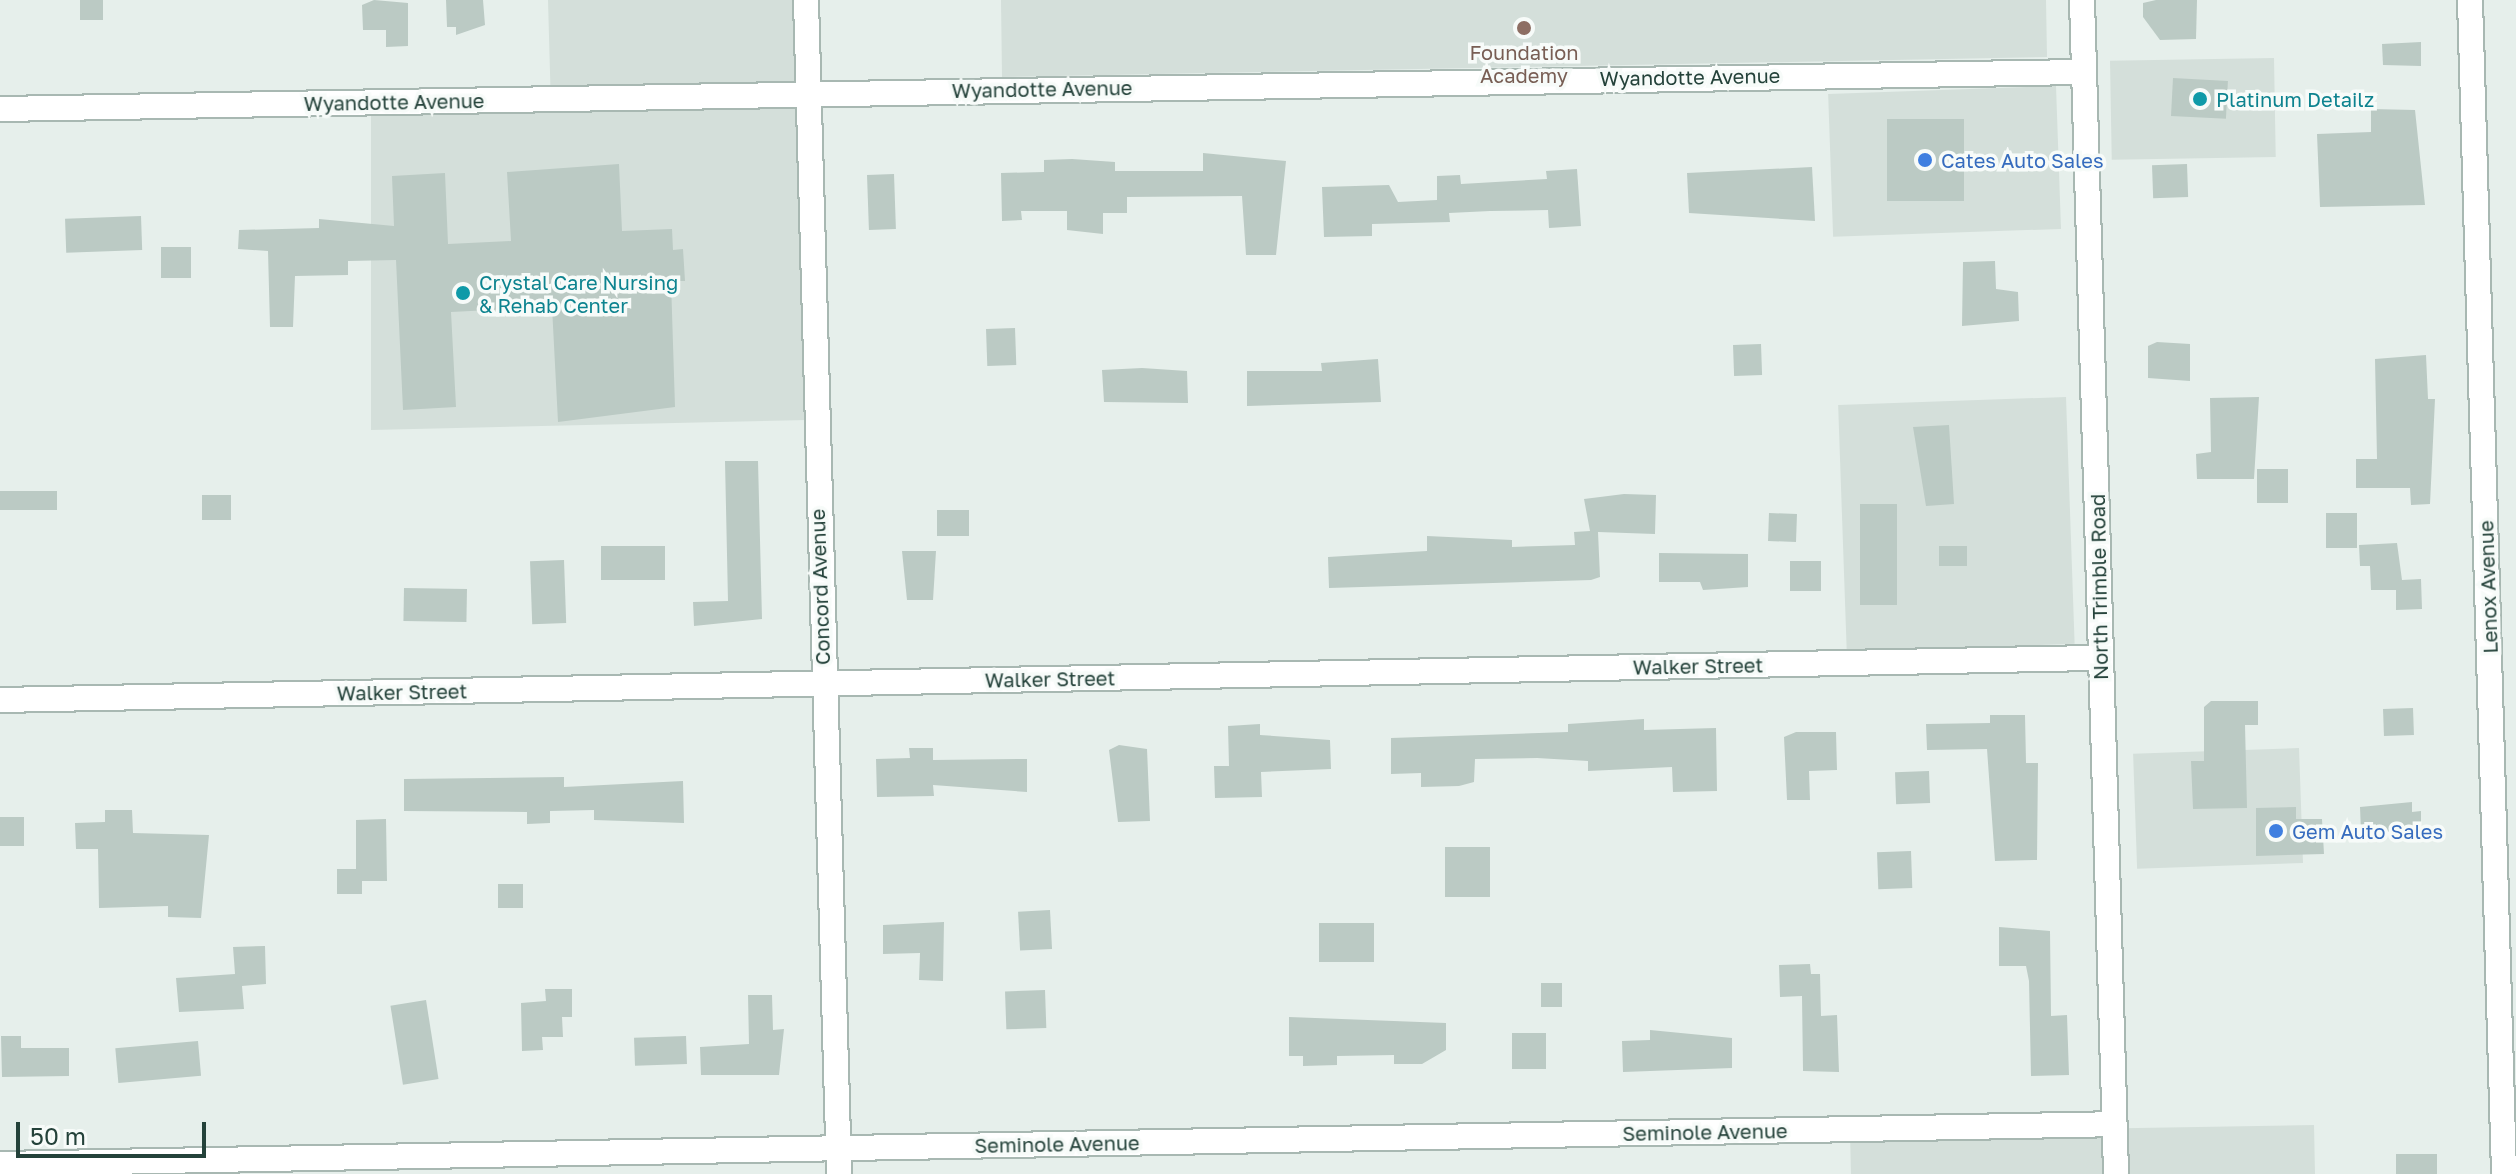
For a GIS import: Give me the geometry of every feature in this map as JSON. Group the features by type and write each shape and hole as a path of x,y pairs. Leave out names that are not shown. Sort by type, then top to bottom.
{"street":[{"name":"Concord Avenue","path":"806,0 839,1174"},
{"name":"North Trimble Road","path":"2082,0 2116,1174"},
{"name":"Lenox Avenue","path":"2470,0 2504,1174"},
{"name":"Wyandotte Avenue","path":"0,109 2084,72"},
{"name":"Walker Street","path":"0,700 2101,658"},
{"name":"Seminole Avenue","path":"0,1164 2114,1124"}],"shaded area":[{"path":"548,0 797,0 807,420 371,430 371,113 551,109"},
{"name":"Foundation Academy","path":"1001,0 2046,0 2047,57 1002,77"},
{"path":"2274,58 2276,157 2112,160 2110,61"},
{"path":"2056,86 2061,229 1833,237 1828,94"},
{"path":"2066,397 2075,644 1847,652 1838,405"},
{"path":"2299,748 2303,863 2137,869 2133,754"},
{"path":"2314,1125 2315,1174 1851,1174 1850,1133"}],"building":[{"path":"80,0 103,0 103,20 80,20"},
{"path":"374,0 408,3 408,46 386,47 386,30 363,30 362,5"},
{"path":"446,0 483,0 485,25 456,35 456,27 447,27"},
{"path":"2197,0 2196,39 2160,40 2143,17 2143,3"},
{"path":"2421,42 2421,66 2383,65 2382,44"},
{"name":"Platinum Detailz","path":"2173,78 2228,81 2226,119 2171,116"},
{"path":"2371,109 2415,110 2425,205 2320,207 2317,134 2371,132"},
{"name":"Cates Auto Sales","path":"1887,119 1964,119 1964,201 1887,201"},
{"path":"1203,153 1286,161 1276,255 1246,255 1242,196 1127,197 1127,213 1103,213 1103,234 1067,230 1067,211 1021,211 1022,220 1002,221 1001,173 1044,172 1044,160 1072,159 1115,162 1115,171 1203,171"},
{"name":"Crystal Care Nursing & Rehab Center","path":"619,164 622,231 672,229 673,250 683,249 685,281 671,281 675,407 558,422 552,307 451,312 456,407 403,410 396,260 348,261 348,275 295,276 293,327 270,327 268,251 238,249 239,230 319,228 319,219 394,226 392,176 445,173 448,244 511,241 507,172"},
{"path":"2187,164 2188,197 2153,198 2152,165"},
{"path":"1812,167 1815,221 1689,213 1687,173"},
{"path":"1577,169 1581,226 1549,228 1548,210 1490,211 1449,213 1450,222 1372,224 1372,236 1324,237 1322,187 1389,185 1398,202 1437,200 1437,176 1460,175 1461,184 1547,179 1546,171"},
{"path":"894,174 896,229 869,230 867,175"},
{"path":"141,216 142,250 66,253 65,219"},
{"path":"161,247 191,247 191,278 161,278"},
{"path":"1995,261 1996,289 2018,292 2019,321 1962,326 1963,262"},
{"path":"1015,328 1016,365 987,366 986,329"},
{"path":"2157,342 2190,344 2190,381 2148,378 2148,346"},
{"path":"1761,344 1762,375 1734,376 1733,345"},
{"path":"2426,355 2428,399 2435,399 2430,504 2411,505 2410,488 2356,488 2356,459 2377,459 2375,359"},
{"path":"1378,359 1381,402 1247,406 1247,371 1322,371 1321,363"},
{"path":"1142,368 1187,371 1188,403 1104,402 1102,370"},
{"path":"2259,397 2254,479 2197,479 2196,454 2211,452 2210,398"},
{"path":"1949,425 1954,504 1926,506 1913,427"},
{"path":"725,461 758,461 762,619 694,626 693,602 728,601"},
{"path":"2257,469 2288,469 2288,503 2257,503"},
{"path":"0,491 57,491 57,510 0,510"},
{"path":"1624,494 1656,495 1655,534 1598,532 1600,577 1591,580 1329,588 1328,557 1427,551 1427,536 1512,540 1512,547 1575,545 1574,532 1590,531 1584,499"},
{"path":"202,495 231,495 231,520 202,520"},
{"path":"1860,504 1897,504 1897,605 1860,605"},
{"path":"937,510 969,510 969,536 937,536"},
{"path":"1769,513 1797,514 1796,542 1768,541"},
{"path":"2326,513 2357,513 2357,548 2326,548"},
{"path":"2397,543 2402,580 2421,579 2422,609 2396,610 2396,590 2371,590 2370,566 2360,566 2359,545"},
{"path":"601,546 665,546 665,580 601,580"},
{"path":"1939,546 1967,546 1967,566 1939,566"},
{"path":"902,551 936,551 933,600 907,600"},
{"path":"1659,553 1748,554 1748,587 1703,590 1700,582 1659,582"},
{"path":"564,560 566,623 532,624 530,561"},
{"path":"1790,561 1821,561 1821,591 1790,591"},
{"path":"404,588 467,589 466,622 403,621"},
{"path":"2211,701 2258,701 2258,725 2245,725 2247,808 2193,809 2191,761 2204,761 2204,707"},
{"path":"2413,708 2414,735 2384,736 2383,709"},
{"path":"1990,715 2025,715 2026,763 2038,763 2037,860 1995,861 1987,749 1927,750 1926,724 1990,723"},
{"path":"1644,719 1644,730 1716,728 1717,791 1673,792 1672,767 1588,771 1588,761 1537,758 1475,759 1474,782 1459,786 1421,787 1421,773 1391,774 1391,738 1568,732 1568,724"},
{"path":"1260,724 1260,735 1330,740 1331,769 1261,772 1262,797 1215,798 1214,766 1229,766 1228,726"},
{"path":"1796,732 1836,732 1837,770 1809,771 1810,800 1787,800 1784,737"},
{"path":"1119,745 1147,749 1150,821 1118,822 1109,750"},
{"path":"909,748 933,748 933,760 1027,759 1027,792 933,785 934,796 877,797 876,759 910,758"},
{"path":"1929,771 1930,803 1896,804 1895,772"},
{"path":"564,777 564,787 683,781 684,823 594,820 594,810 550,811 550,823 527,824 527,812 404,811 404,779"},
{"path":"2412,802 2412,812 2421,811 2421,831 2361,832 2360,807"},
{"name":"Gem Auto Sales","path":"2296,807 2296,819 2322,819 2324,854 2256,856 2256,808"},
{"path":"105,810 132,810 133,833 209,835 201,918 168,917 168,906 99,908 98,849 76,849 75,823 105,822"},
{"path":"0,817 24,817 24,846 0,846"},
{"path":"386,819 387,881 362,881 362,894 337,894 337,869 356,869 356,820"},
{"path":"1445,847 1490,847 1490,897 1445,897"},
{"path":"1911,851 1912,888 1878,889 1877,852"},
{"path":"498,884 523,884 523,908 498,908"},
{"path":"1050,910 1052,949 1020,951 1018,912"},
{"path":"944,922 943,981 919,980 920,953 883,954 883,925"},
{"path":"1319,923 1374,923 1374,962 1319,962"},
{"path":"1999,927 2050,931 2051,1016 2067,1015 2069,1075 2031,1076 2026,966 1999,966"},
{"path":"265,946 266,984 242,986 244,1009 179,1012 176,978 235,974 233,947"},
{"path":"1810,964 1811,974 1820,974 1821,1016 1837,1015 1839,1072 1803,1071 1802,996 1780,997 1779,965"},
{"path":"1541,983 1562,983 1562,1007 1541,1007"},
{"path":"545,989 572,989 572,1017 562,1017 563,1037 542,1037 543,1050 522,1051 521,1003 546,1001"},
{"path":"1045,990 1046,1028 1006,1029 1005,991"},
{"path":"748,995 772,995 773,1030 784,1029 779,1075 701,1075 700,1047 749,1044"},
{"path":"426,1000 439,1079 403,1085 390,1006"},
{"path":"1289,1017 1446,1023 1446,1050 1422,1064 1394,1064 1394,1055 1337,1056 1337,1065 1303,1066 1303,1056 1289,1056"},
{"path":"1650,1030 1732,1038 1732,1068 1623,1072 1622,1041 1650,1040"},
{"path":"1512,1033 1546,1033 1546,1069 1512,1069"},
{"path":"1,1036 21,1036 21,1048 69,1048 69,1076 2,1077"},
{"path":"686,1036 687,1064 635,1066 634,1038"},
{"path":"198,1041 201,1076 118,1083 115,1048"},
{"path":"2396,1154 2437,1154 2437,1174 2396,1174"}],"place":[{"name":"Foundation Academy","path":"1524,28"},
{"name":"Platinum Detailz","path":"2200,99"},
{"name":"Cates Auto Sales","path":"1925,160"},
{"name":"Crystal Care Nursing & Rehab Center","path":"463,293"},
{"name":"Gem Auto Sales","path":"2276,831"}]}
